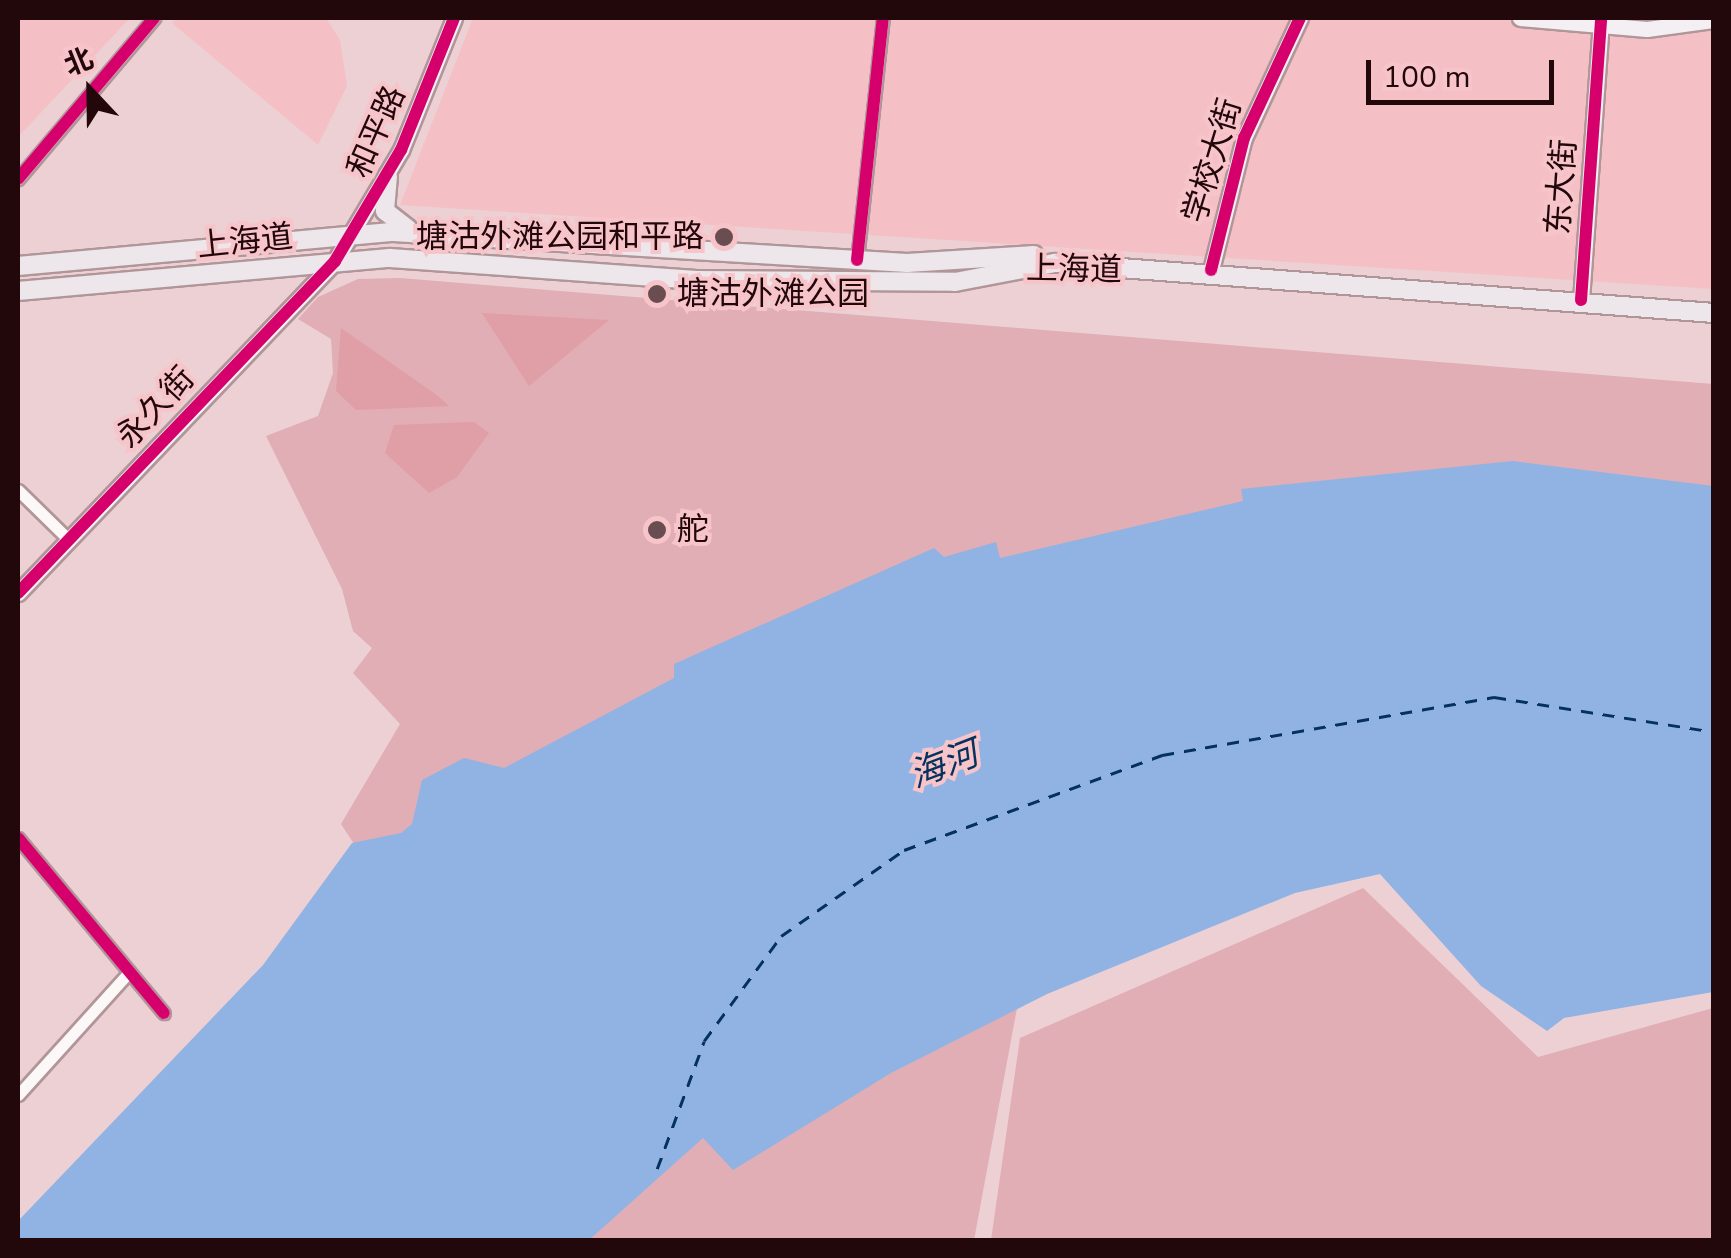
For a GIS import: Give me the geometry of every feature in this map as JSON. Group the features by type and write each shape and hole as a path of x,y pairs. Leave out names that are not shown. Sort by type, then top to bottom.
{"main road":[{"path":"388,176 388,216 424,232"},
{"name":"上海道","path":"18,266 354,234 424,232 857,260 1050,255 1581,300 1714,304"},
{"name":"上海道","path":"18,292 335,261 955,282 1054,264 1714,312"}],"street":[{"path":"18,178 154,18"},
{"name":"和平路","path":"335,261 388,176 454,18"},
{"path":"857,260 884,18"},
{"name":"学校大街","path":"1211,270 1244,138 1300,18"},
{"path":"1520,18 1600,22 1714,20"},
{"name":"东大街","path":"1581,300 1600,22"},
{"name":"永久街","path":"18,593 335,261"},
{"path":"18,490 68,539"},
{"path":"18,838 164,1014"},
{"path":"18,1095 129,972"}],"shaded area":[{"path":"18,18 130,18 18,137"},
{"path":"177,18 326,18 340,40 347,86 318,145 172,23"},
{"path":"473,18 1713,18 1713,289 400,205"},
{"path":"400,278 1713,384 1713,536 362,856 341,824 400,724 353,673 372,648 353,631 342,589 266,436 318,416 333,373 331,339 298,319 318,297 358,279"},
{"path":"482,313 609,320 529,386"},
{"path":"341,328 449,406 356,410 336,391"},
{"path":"474,422 489,433 457,477 429,493 385,453 394,425"},
{"path":"1363,888 1538,1057 1713,1008 1713,1240 991,1240 1020,1038"},
{"path":"1019,997 974,1240 552,1240 710,1122"}],"water":[{"name":"海河","path":"1513,461 1713,486 1713,992 1564,1018 1547,1031 1481,986 1380,874 1295,893 1047,994 891,1073 733,1170 703,1138 589,1240 18,1240 18,1221 263,965 352,843 401,833 412,824 422,780 464,758 504,768 674,678 674,664 934,548 944,557 996,542 1000,558 1243,501 1241,489"}],"ferry route":[{"path":"657,1169 704,1041 781,936 904,850 1162,755 1494,697 1714,732"}],"cycle path":[{"path":"18,179 154,18"},
{"path":"18,593 335,261 401,150 454,18"},
{"path":"857,260 883,18"},
{"path":"1211,270 1244,138 1300,18"},
{"path":"1581,300 1601,18"},
{"path":"18,838 164,1013"}],"place":[{"name":"塘沽外滩公园和平路","path":"724,237"},
{"name":"塘沽外滩公园","path":"657,294"},
{"name":"舵","path":"657,530"}]}
